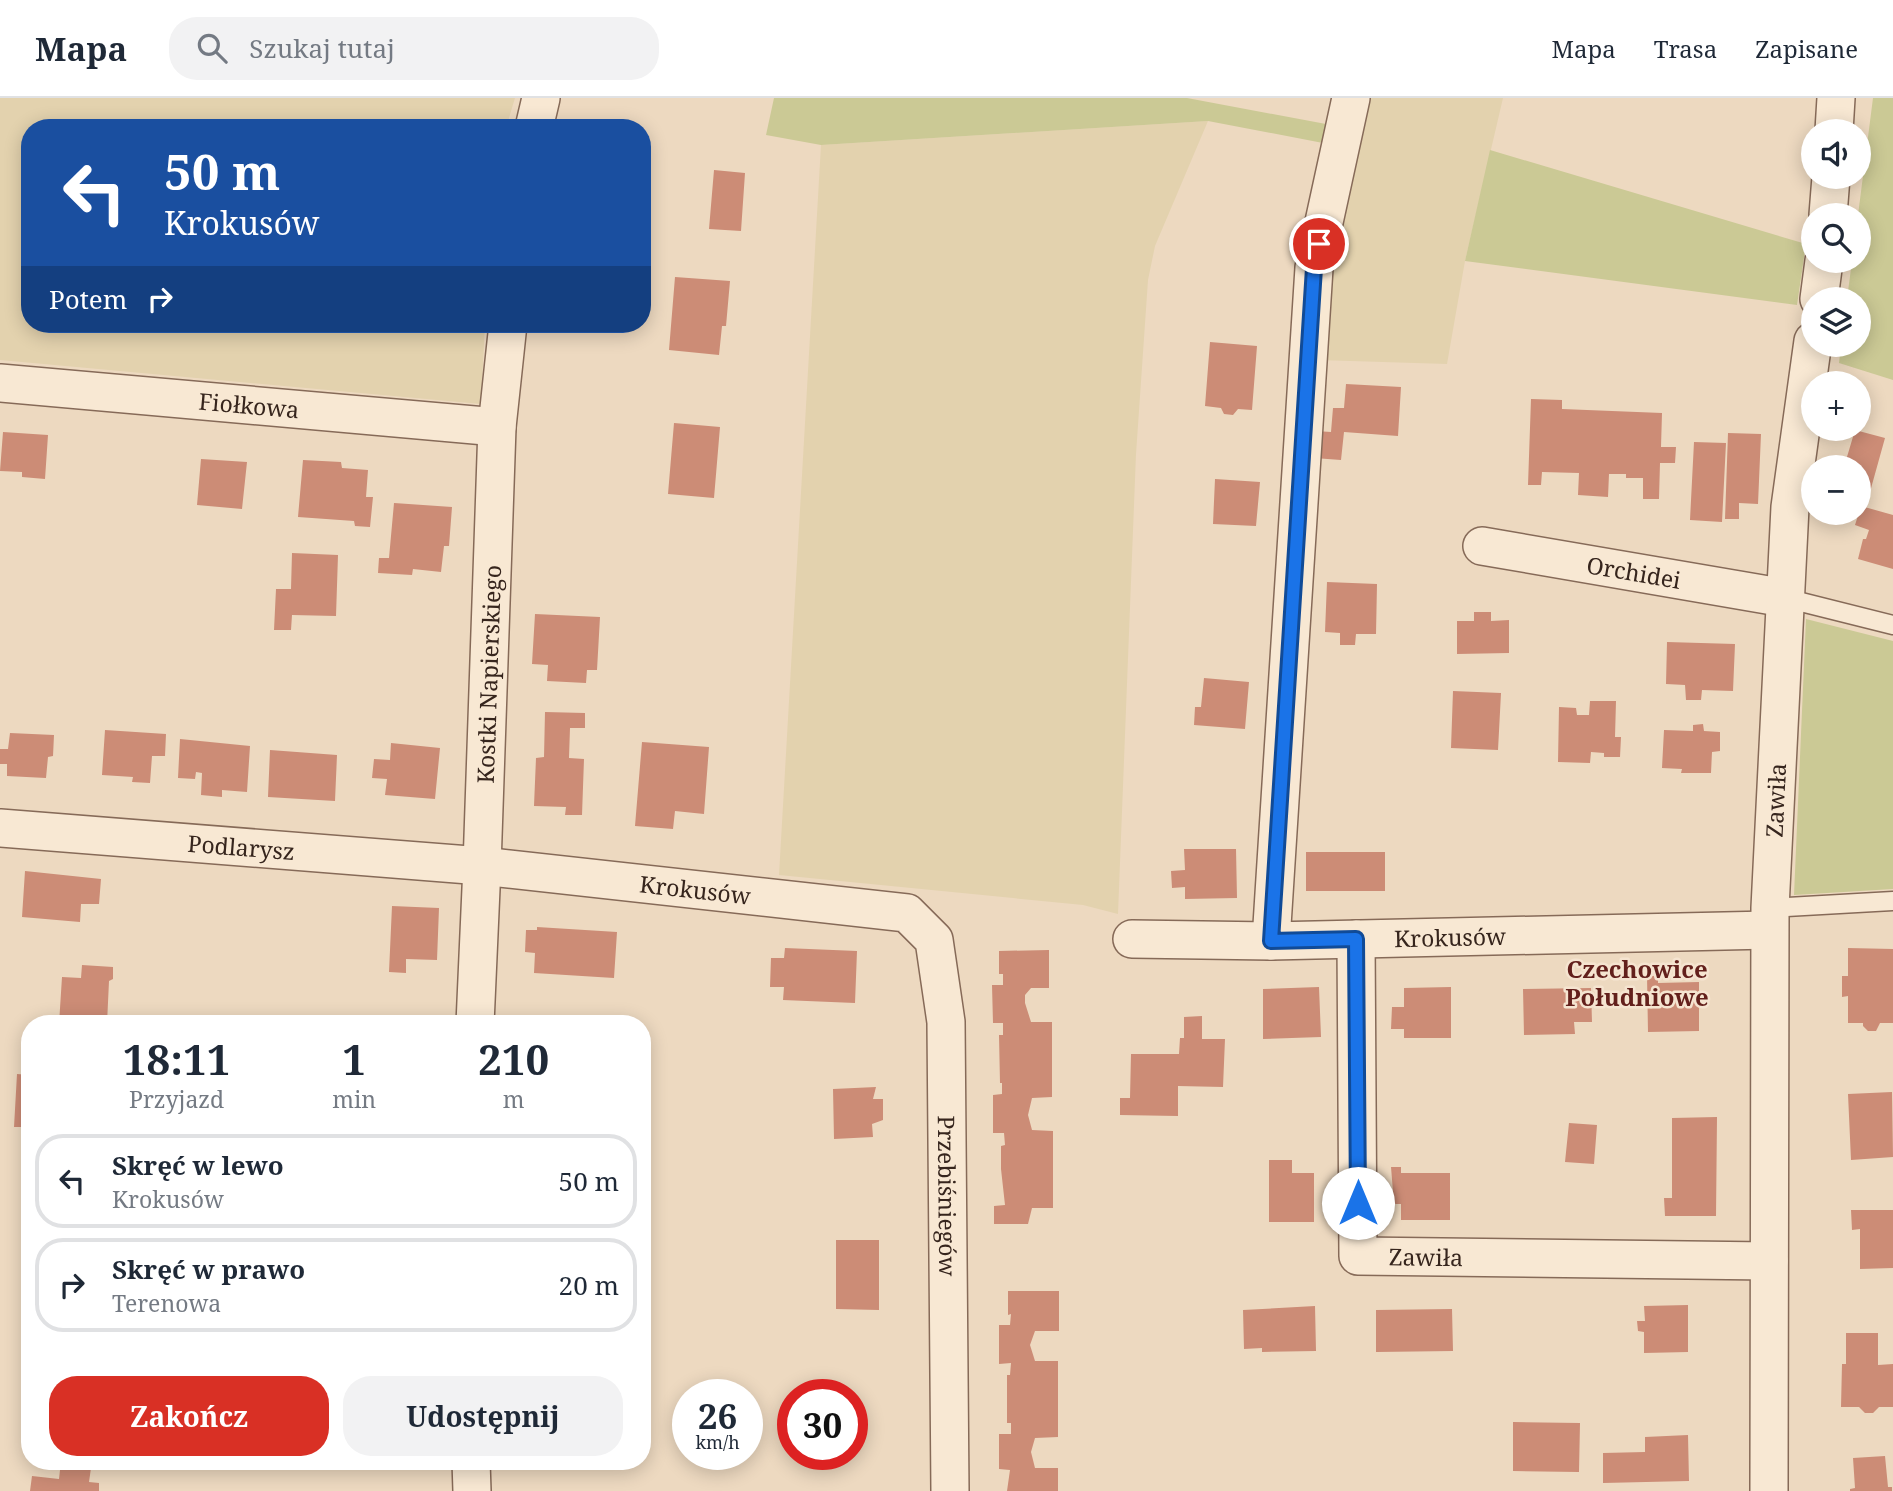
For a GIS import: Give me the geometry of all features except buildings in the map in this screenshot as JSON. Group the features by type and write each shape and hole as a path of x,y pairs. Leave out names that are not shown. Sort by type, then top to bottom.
{"street":[{"path":"536,119 541,98"},
{"path":"1271,941 1314,268 1351,98"},
{"path":"1835,119 1836,98"},
{"name":"Kostki Napierskiego","path":"475,1015 497,427 507,333"},
{"name":"Zawiła","path":"1769,1491 1769,919 1790,507 1811,357"},
{"name":"Fiołkowa","path":"0,383 497,427"},
{"name":"Orchidei","path":"1482,546 1785,597"},
{"name":"Podlarysz","path":"0,828 482,866"},
{"name":"Krokusów","path":"482,866 907,913"},
{"name":"Przebiśniegów","path":"907,913 934,940 946,1022 950,1491"},
{"name":"Krokusów","path":"1132,939 1356,939 1769,919"},
{"name":"Zawiła","path":"1356,939 1358,1256 1769,1261"},
{"path":"471,1470 472,1491"}],"lane":[{"path":"1785,597 1893,625"},
{"path":"1769,919 1893,901"}],"shaded area":[{"path":"0,98 515,98 509,119 21,119 21,333 485,333 481,404 0,360"},
{"path":"774,98 1187,98 1326,124 1323,143 1208,121 821,145 766,135"},
{"path":"1363,98 1503,98 1465,261 1447,364 1318,360 1327,268"},
{"path":"1873,98 1893,98 1893,380 1839,363 1840,357 1871,357 1871,287 1849,287 1850,273 1871,273 1871,203 1860,203 1861,189 1871,189 1870,119"},
{"path":"1208,121 1155,246 1148,280 1136,454 1118,914 1083,905 779,875 821,145"},
{"path":"1490,150 1801,243 1802,273 1797,305 1465,261"},
{"path":"1806,619 1893,641 1893,889 1794,895"}],"district":[{"name":"Czechowice Południowe","path":"1637,982"}],"route":[{"path":"1319,244 1314,268 1271,941 1356,939 1358,1203"}]}
